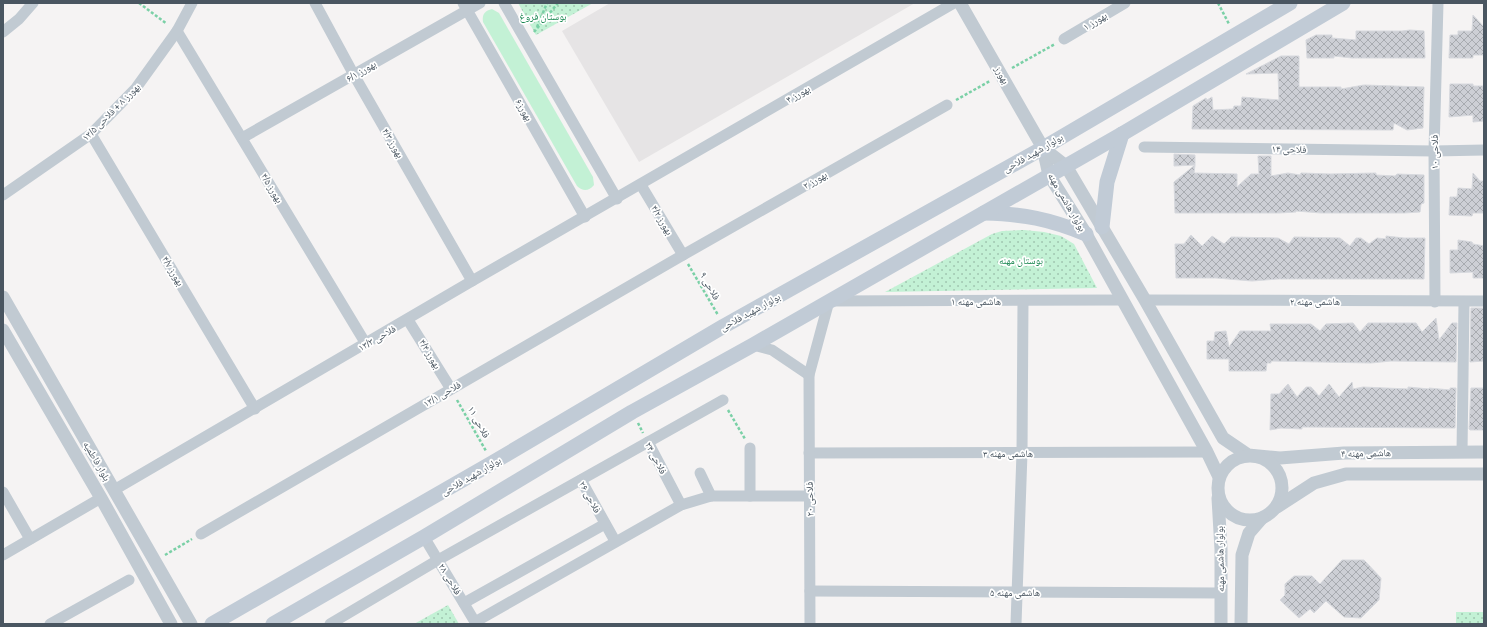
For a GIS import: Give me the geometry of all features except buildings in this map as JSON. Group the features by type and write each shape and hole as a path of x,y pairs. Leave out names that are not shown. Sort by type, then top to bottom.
{"main road":[{"name":"بولوار شهید فلاحی","path":"212,624 492,463 724,326 1043,148 1290,3"},
{"path":"273,624 424,537 632,412 753,345 1122,134 1343,3"},
{"path":"1102,227 1107,182 1122,134"},
{"path":"984,213 1015,214 1037,218 1063,225 1086,234"}],"street":[{"path":"3,32 19,19 33,3"},
{"name":"بهورز ۸ + فلاحی ۱۳/۵","path":"3,195 91,134 136,88 177,31 192,3"},
{"name":"بهورز ۴/۳","path":"315,3 354,75 472,281"},
{"name":"بهورز ۶/۱","path":"242,138 354,75 465,7 480,3"},
{"path":"504,3 616,199"},
{"name":"بهورز ۴","path":"641,185 954,3"},
{"name":"بهورز","path":"960,3 1043,148"},
{"name":"بهورز ۱","path":"1064,39 1125,3"},
{"name":"فلاحی ۱۰","path":"1435,302 1434,151 1438,3"},
{"name":"بهورز۶","path":"465,7 585,217"},
{"name":"بهورز ۴/۵","path":"177,31 366,344"},
{"name":"بهورز ۲","path":"683,255 947,105"},
{"name":"بهورز ۴/۷","path":"91,134 255,408"},
{"name":"فلاحی ۱۴","path":"1144,147 1434,151 1484,150"},
{"name":"بولوار هاشمی مهنه","path":"1043,148 1066,166 1145,300 1223,438 1248,455"},
{"name":"بولوار هاشمی مهنه","path":"1043,148 1049,175 1086,234 1207,452 1219,477"},
{"name":"فلاحی ۱۳/۳","path":"114,490 408,320 472,281 641,185"},
{"name":"بهورز ۴/۲","path":"641,185 683,255"},
{"name":"فلاحی ۱۳/۱","path":"201,534 683,255"},
{"name":"بلوار فاطمیه","path":"3,298 191,624"},
{"name":"هاشمی مهنه ۱","path":"829,301 1122,300"},
{"name":"هاشمی مهنه ۲","path":"1145,300 1484,302"},
{"name":"فلاحی ۲۰","path":"810,624 808,375 829,301"},
{"path":"1016,624 1022,453 1024,301"},
{"path":"1462,452 1464,302"},
{"name":"بهورز ۴/۴","path":"408,320 451,389"},
{"name":"بلوار فاطمیه","path":"3,330 101,498 171,624"},
{"path":"753,345 772,350 808,375"},
{"path":"330,624 438,560 722,400"},
{"name":"فلاحی ۲۴","path":"648,442 681,505"},
{"path":"750,448 750,496"},
{"name":"هاشمی مهنه ۳","path":"809,453 1207,452"},
{"name":"هاشمی مهنه ۴","path":"1248,455 1280,458 1344,453 1484,452"},
{"path":"1248,455 1266,459 1279,472 1283,489 1277,507 1262,518 1244,520 1227,511 1218,494 1219,477 1230,462 1248,455"},
{"path":"700,473 711,496"},
{"name":"هاشمی مهنه ۴","path":"1277,507 1314,483 1346,474 1484,474"},
{"name":"فلاحی ۲۶","path":"581,480 615,541"},
{"path":"3,492 30,539"},
{"name":"بولوار هاشمی مهنه","path":"1218,494 1221,549 1221,624"},
{"path":"615,541 681,505 711,496 809,496"},
{"path":"3,555 101,498"},
{"name":"بولوار هاشمی مهنه","path":"1241,624 1242,555 1248,533 1262,518"},
{"path":"464,603 605,524"},
{"name":"فلاحی ۲۸","path":"424,537 475,622 615,541"},
{"path":"50,624 129,580"},
{"name":"هاشمی مهنه ۵","path":"810,591 1221,593"}],"path":[{"path":"139,3 177,31"},
{"path":"547,3 535,31 558,3"},
{"path":"1218,3 1235,35"},
{"name":"فلاحی ۹","path":"683,255 724,326"},
{"name":"فلاحی ۱۱","path":"451,389 492,463"},
{"name":"فلاحی ۲۴","path":"632,412 648,442"},
{"path":"154,561 201,534"}],"shaded area":[{"path":"610,3 915,3 639,162 562,31"}],"green space":[{"name":"بوستان فروغ","path":"518,3 593,3 536,35"},
{"path":"492,9 499,13 593,177 594,185 590,189 584,190 577,186 483,22 484,14"},
{"name":"بوستان مهنه","path":"1024,230 1044,232 1061,236 1074,244 1097,288 885,292 992,234 1002,231"},
{"path":"448,605 459,624 414,624"},
{"path":"1456,612 1484,612 1484,624 1456,624"}]}
